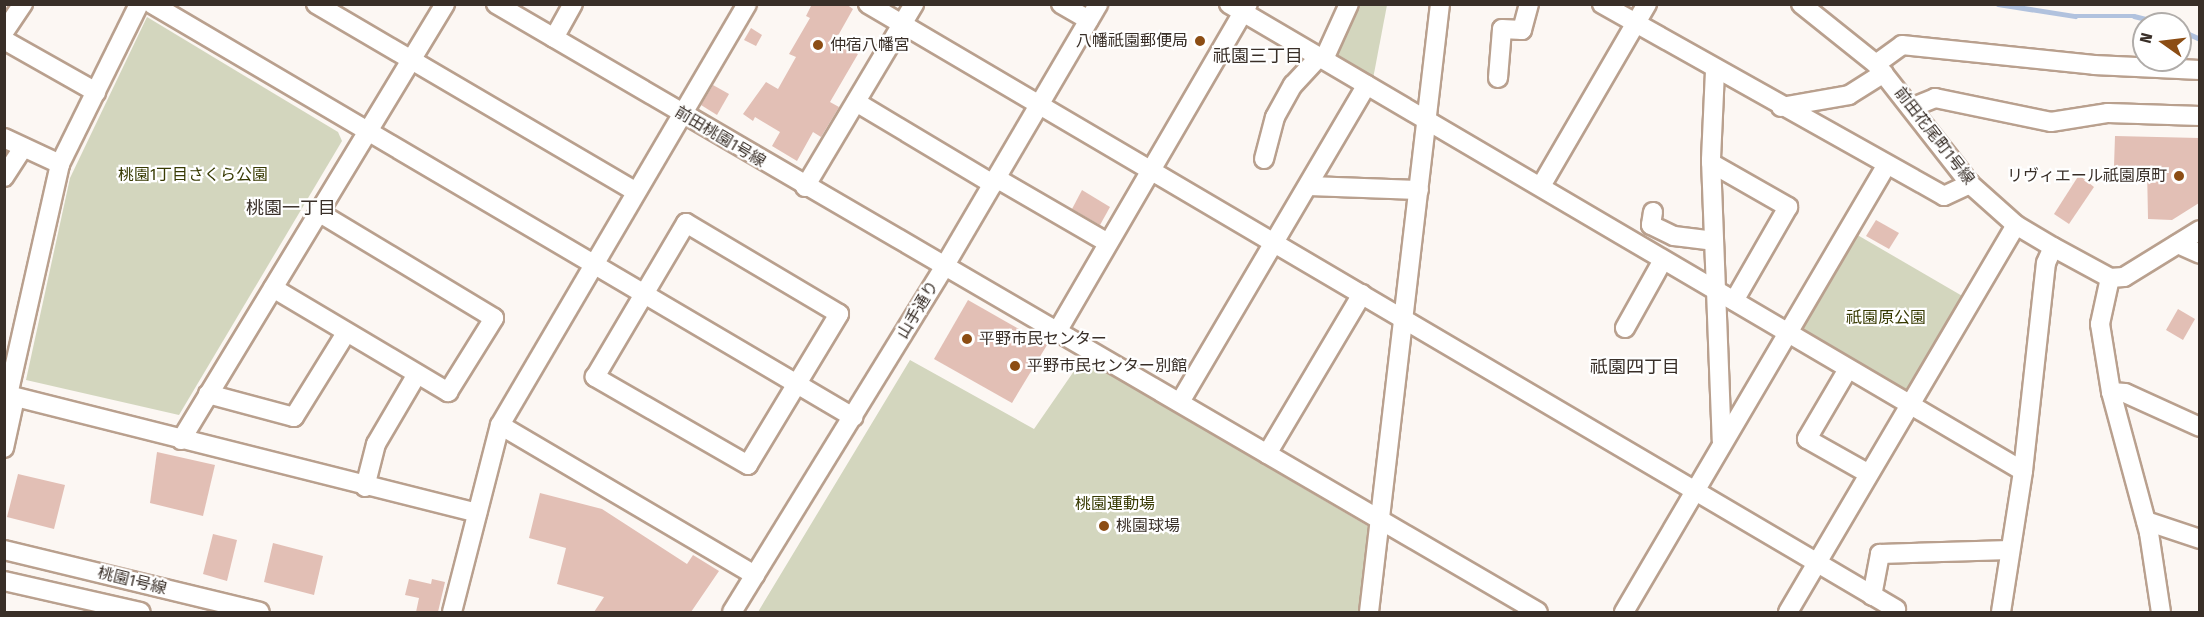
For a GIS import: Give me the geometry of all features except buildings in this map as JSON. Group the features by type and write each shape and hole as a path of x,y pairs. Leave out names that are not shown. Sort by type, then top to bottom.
{"street":[{"path":"4,32 23,4"},
{"path":"4,448 12,339 60,164 139,4"},
{"path":"152,4 594,267 853,417"},
{"path":"316,4 636,192"},
{"path":"181,440 445,4"},
{"name":"前田桃園1号線","path":"496,4 806,187 1058,330 1538,612"},
{"path":"554,38 573,4"},
{"path":"452,612 500,425 747,4"},
{"path":"868,4 1040,103 1150,170 1695,489 1872,597 1896,609"},
{"path":"806,187 914,4"},
{"path":"1061,4 1093,12"},
{"path":"1369,612 1405,320 1440,4"},
{"path":"1498,78 1502,29 1522,30 1529,4"},
{"path":"1602,4 1715,71 1944,196 1970,184"},
{"path":"1541,186 1647,4"},
{"name":"前田花尾町1号線","path":"1801,4 1880,68 1913,107 1970,184 2016,225 2110,278"},
{"path":"1264,159 1275,117 1293,85 1321,58 1346,5"},
{"path":"1058,330 1240,7 1426,122 1541,186 2023,471"},
{"name":"山手通り","path":"732,612 944,267 1093,12"},
{"path":"4,40 96,92"},
{"path":"1781,107 1849,95 1902,45 2094,65 2199,70"},
{"path":"1715,71 1711,163 1714,289 1722,441"},
{"path":"1180,402 1367,85"},
{"path":"1913,107 1935,98 2051,122 2108,113 2199,116"},
{"path":"856,102 1108,243"},
{"path":"4,138 22,150 60,164"},
{"path":"4,177 22,150"},
{"path":"1711,163 1788,207 1734,301"},
{"path":"1624,612 1722,441 1886,165"},
{"path":"1309,186 1419,190"},
{"path":"273,288 448,392 494,318 318,212"},
{"path":"1653,212 1651,225 1674,236 1713,241"},
{"path":"686,223 839,314 796,385 748,465 596,377 686,223"},
{"path":"1788,612 1912,406 2016,225"},
{"path":"2161,612 2146,521 2111,393 2100,324 2110,278 2124,278 2199,230"},
{"path":"2178,244 2199,254"},
{"path":"2001,612 2023,471 2045,275 2053,247"},
{"path":"1624,328 1664,260"},
{"path":"1267,454 1362,294"},
{"path":"208,394 294,417 346,333"},
{"path":"1848,369 1807,439 1869,474"},
{"path":"365,487 376,444 417,374"},
{"path":"2111,393 2125,393 2199,427"},
{"path":"9,396 365,487 477,513"},
{"path":"500,425 755,575"},
{"path":"2146,521 2199,539"},
{"name":"桃園1号線","path":"4,549 235,609 260,612"},
{"path":"1872,597 1880,554 2010,550"},
{"path":"117,610 124,579"},
{"name":"桃園1号線","path":"4,581 117,610 141,612"}],"green space":[{"path":"1355,5 1387,5 1372,84 1331,58"},
{"name":"桃園1丁目さくら公園","path":"147,17 338,132 342,141 179,415 26,380 70,178"},
{"name":"祇園原公園","path":"1854,233 1964,297 1911,391 1902,393 1801,334 1799,325"},
{"name":"桃園運動場","path":"1083,358 1371,528 1361,612 758,612 910,360 1034,429"}],"waterway":[{"path":"1998,4 2075,16 2132,16"},
{"path":"2192,35 2200,39"}],"place":[{"name":"八幡祇園郵便局","path":"1200,41"},
{"name":"仲宿八幡宮","path":"818,45"},
{"name":"リヴィエール祇園原町","path":"2179,176"},
{"name":"平野市民センター","path":"967,339"},
{"name":"平野市民センター別館","path":"1015,366"},
{"name":"桃園球場","path":"1104,526"}],"district":[{"name":"祇園三丁目","path":"1258,56"},
{"name":"桃園一丁目","path":"291,208"},
{"name":"祇園四丁目","path":"1635,367"}]}
